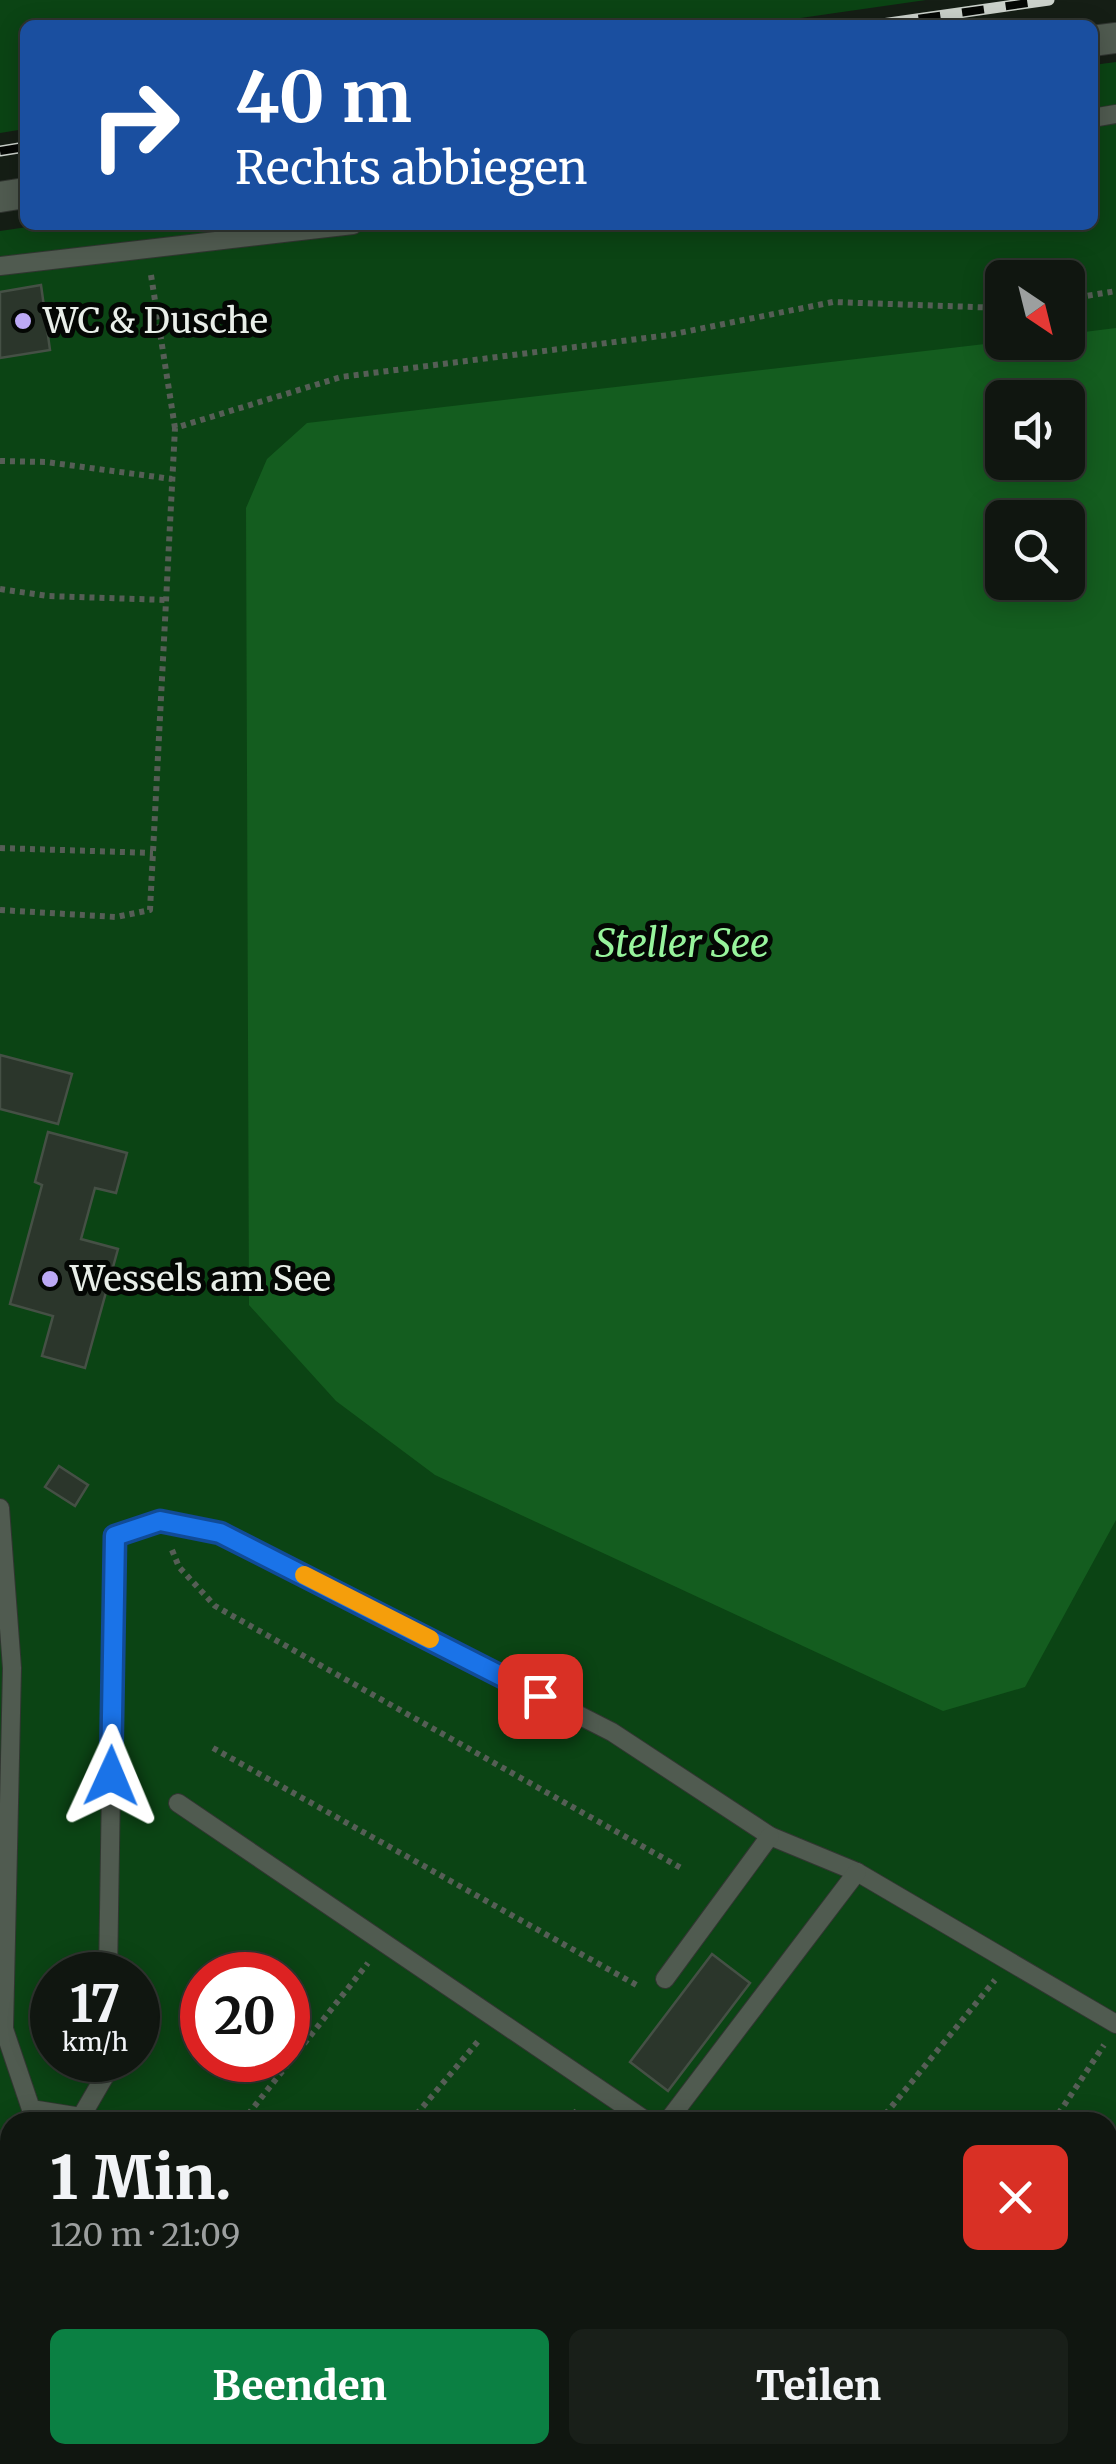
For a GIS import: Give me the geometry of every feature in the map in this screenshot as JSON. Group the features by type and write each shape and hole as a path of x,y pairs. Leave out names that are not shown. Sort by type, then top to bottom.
{"lane":[{"path":"0,266 312,230"},
{"path":"0,1508 12,1668 4,2029 32,2109 48,2112"},
{"path":"108,1952 115,1536 160,1521 220,1533 612,1732 770,1836 858,1872 1116,2024"},
{"path":"178,1802 633,2112"},
{"path":"665,1979 770,1836"},
{"path":"675,2112 858,1872"},
{"path":"84,2112 101,2082"},
{"path":"680,2105 684,2112"}],"path":[{"path":"0,910 116,917 150,910 175,428 147,250"},
{"path":"1085,297 1116,291"},
{"path":"175,428 341,377 669,335 833,302 985,307"},
{"path":"0,461 46,462 172,479"},
{"path":"0,589 48,596 166,600"},
{"path":"0,848 154,852"},
{"path":"160,1521 179,1567 215,1606 681,1868"},
{"path":"213,1748 650,1992 665,1979"},
{"path":"250,2112 384,1943"},
{"path":"887,2112 1010,1962"},
{"path":"418,2112 496,2019"},
{"path":"1060,2112 1106,2044"}],"shaded area":[{"path":"0,0 926,0 787,20 20,20 20,130 0,133"},
{"path":"1116,62 1116,2112 0,2112 0,231 1098,230 1098,64"}],"water":[{"name":"Steller See","path":"1116,328 1116,1520 1025,1687 943,1711 435,1475 336,1401 249,1305 246,508 267,459 307,423 985,344 985,360 1085,360 1085,332"}],"building":[{"name":"WC & Dusche","path":"41,285 50,350 0,358 0,292"},
{"path":"0,1055 72,1074 58,1124 0,1109"},
{"path":"48,1132 127,1153 116,1193 95,1188 81,1239 118,1249 85,1368 42,1356 53,1316 10,1304 42,1185 35,1182"},
{"path":"59,1466 88,1485 75,1506 45,1487"},
{"path":"712,1954 750,1983 668,2091 630,2062"}],"railway":[{"path":"910,20 1049,0"},
{"path":"0,151 20,148"}],"slow traffic":[{"path":"304,1575 430,1639"}],"place":[{"name":"WC & Dusche","path":"23,321"},
{"name":"Wessels am See","path":"50,1279"}],"route":[{"path":"111,1776 115,1536 160,1521 220,1533 540,1696"}]}
